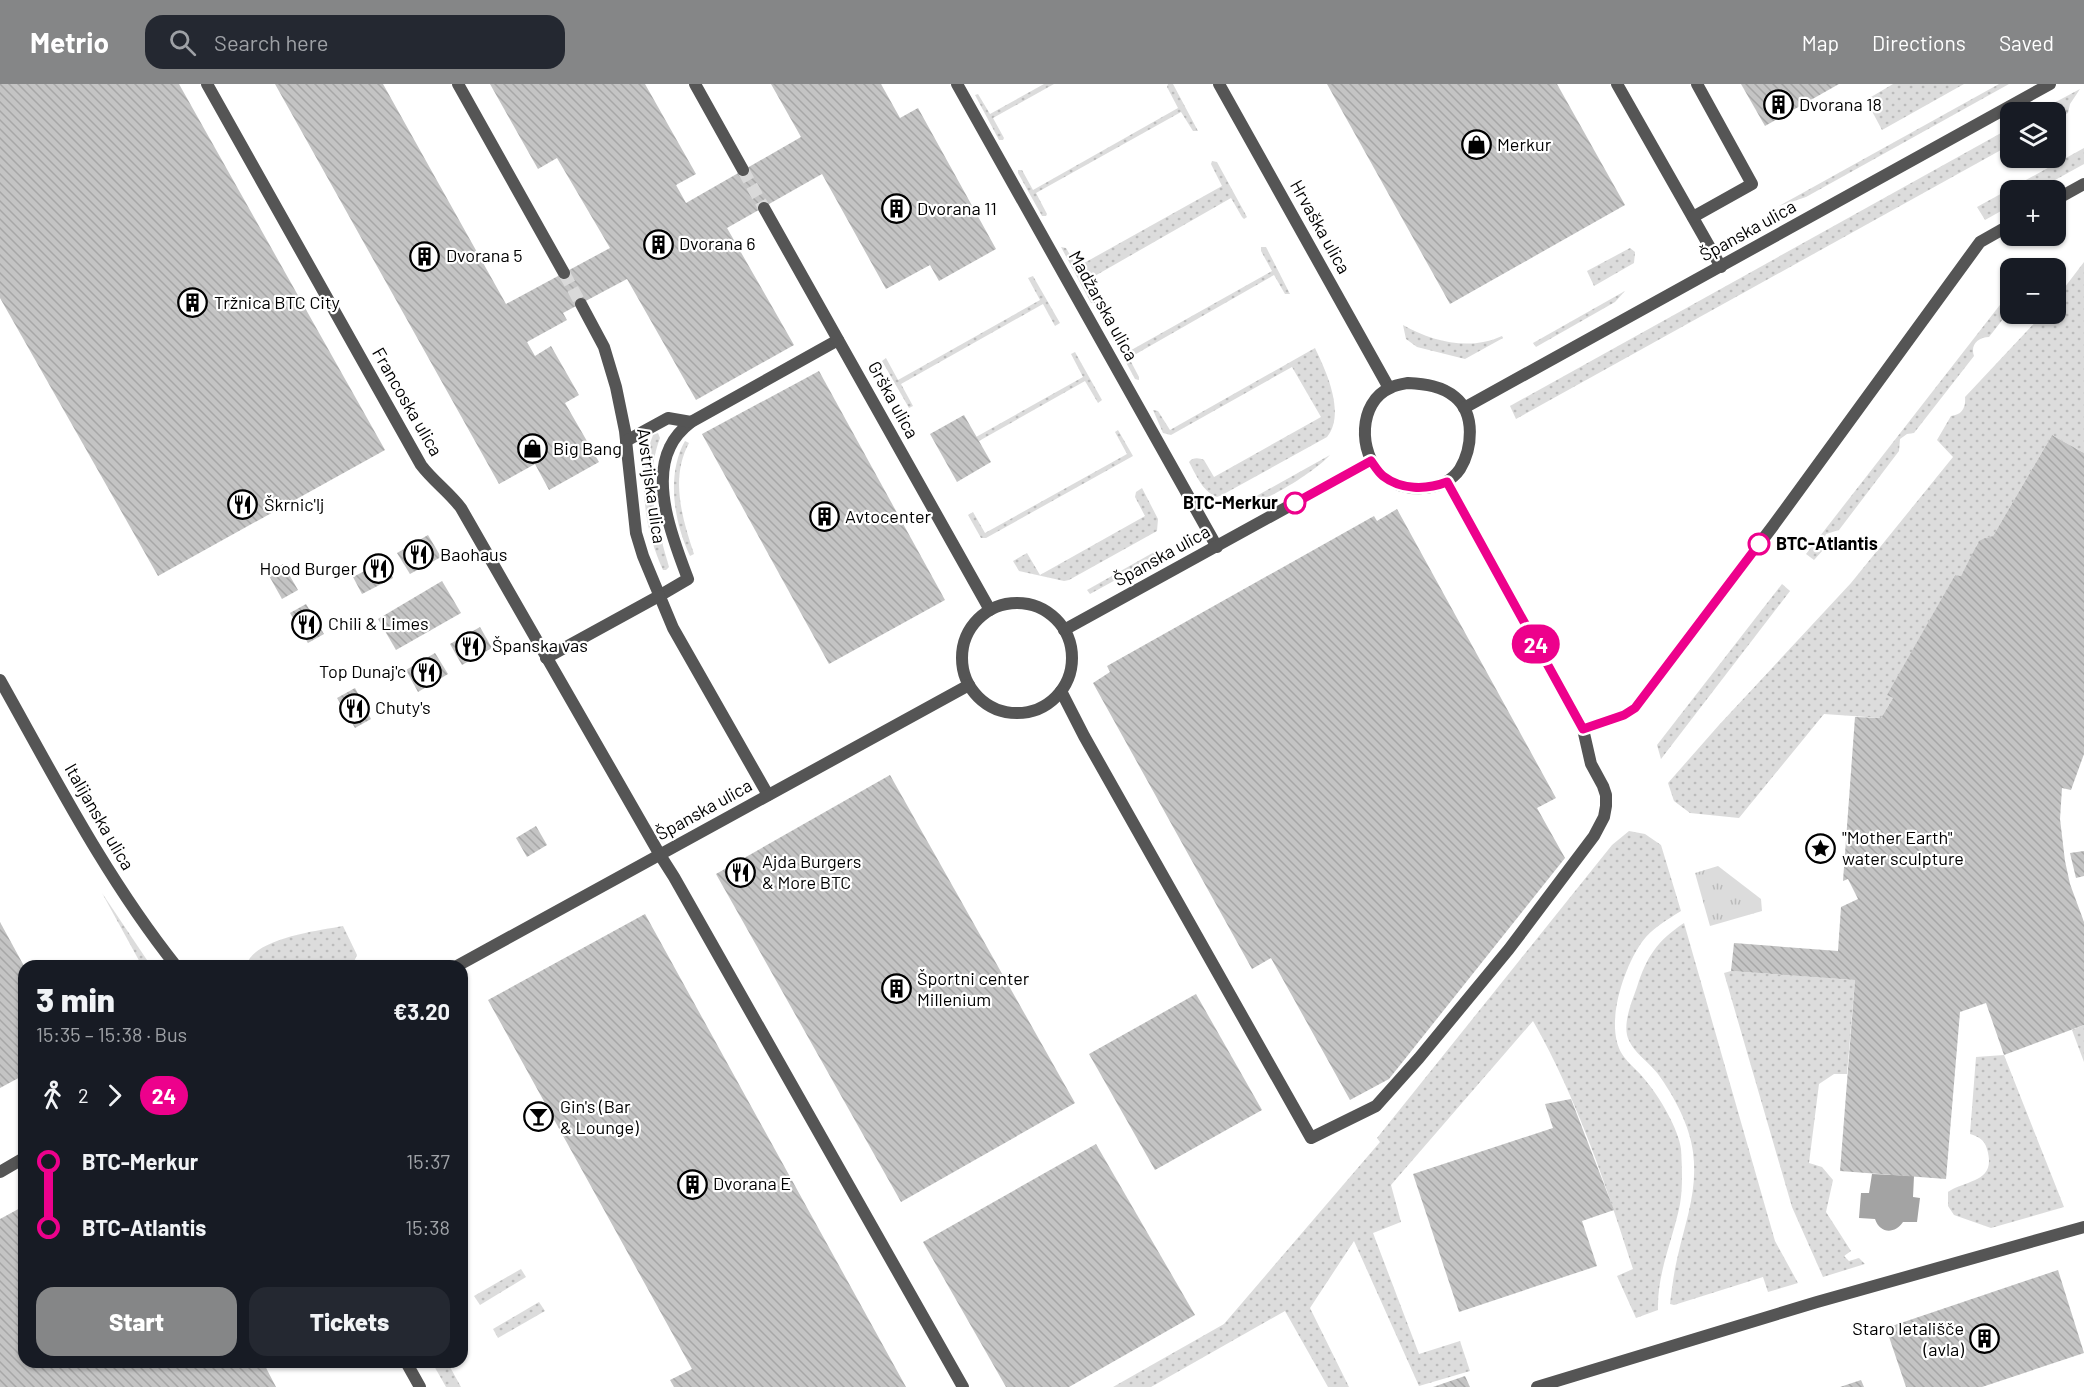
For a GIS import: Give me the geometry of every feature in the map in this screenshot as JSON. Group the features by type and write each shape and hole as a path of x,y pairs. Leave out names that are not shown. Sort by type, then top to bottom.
{"street":[{"name":"Francoska ulica","path":"207,84 421,465 461,508 675,878 963,1387"},
{"path":"458,84 564,273"},
{"path":"695,84 743,170"},
{"name":"Madžarska ulica","path":"957,84 1217,547"},
{"name":"Hrvaška ulica","path":"1219,84 1389,388"},
{"path":"1617,84 1721,267"},
{"path":"1693,217 1752,184 1697,84"},
{"name":"Španska ulica","path":"1464,408 2050,84"},
{"path":"2066,194 2084,184"},
{"name":"Grška ulica","path":"764,208 990,610"},
{"path":"1583,729 1624,715 1635,708 1773,526 1980,242 2000,231"},
{"name":"Avstrijska ulica","path":"581,304 604,346 616,387 626,441 636,532 658,596 673,628 768,795"},
{"path":"546,657 688,579 667,516 664,488 669,448 678,434 691,422 838,340"},
{"path":"1408,383 1428,384 1457,398 1464,408 1470,426 1467,457 1458,472 1447,482 1430,488 1414,488 1382,476 1371,461 1366,449 1366,423 1370,409 1377,398 1389,388 1408,383"},
{"path":"626,441 668,418 691,422"},
{"name":"Španska ulica","path":"1064,630 1371,461"},
{"path":"1061,691 1311,1138 1376,1106 1509,949 1594,836 1604,817 1606,806 1603,786 1591,764 1583,729 1447,482"},
{"path":"1018,603 1034,606 1059,621 1064,630 1069,640 1072,657 1069,675 1061,691 1034,710 1017,712 1001,710 985,703 964,676 963,648 967,634 975,621 990,610 1002,605 1018,603"},
{"name":"Italijanska ulica","path":"0,680 82,828 123,895 172,960"},
{"name":"Španska ulica","path":"468,960 969,685"},
{"path":"0,1172 18,1162"},
{"path":"1538,1387 1816,1302 2084,1227"},
{"path":"409,1368 420,1387"}],"green space":[{"path":"1044,84 1054,84 993,118 1004,138 999,140 975,95 978,94 990,114"},
{"path":"1168,84 1173,84 1198,131 1193,131 1181,112 1036,193 1047,214 1042,216 1018,170 1022,170 1033,190 1178,108 1167,87"},
{"path":"1893,84 1964,84 1882,130 1866,100"},
{"path":"1999,84 2009,84 1806,197 1779,206"},
{"path":"2080,89 2066,114 2066,102 2056,102"},
{"path":"2000,134 2000,151 1516,419 1510,406"},
{"path":"2084,148 2084,164 2055,180 2026,180 2048,168 2066,168 2066,158"},
{"path":"1212,161 1217,162 1247,217 1244,219 1242,217 1231,198 1086,281 1096,300 1095,303 1091,303 1061,247 1066,248 1077,267 1222,186 1211,164"},
{"path":"2000,194 2000,212 1985,220 1977,207"},
{"path":"1261,247 1266,247 1290,294 1285,294 1274,275 1129,358 1139,377 1139,380 1135,379 1110,333 1115,334 1126,353 1272,271"},
{"path":"1630,248 1635,252 1634,263 1594,286 1587,271"},
{"path":"2084,262 2084,453 2052,435 1993,536 1977,544 1975,553 1961,576 1955,575 1888,695 1893,698 1881,718 1824,714 1739,818 1690,813 1674,801 1668,783 1851,583 1953,457 1937,440 1951,416 1961,412 1964,408 1965,397 2034,324 2066,324 2066,286"},
{"path":"1033,276 1060,323 1055,326 1043,304 901,384 913,406 909,408 882,361 886,358 898,380 1040,300 1028,278"},
{"path":"1625,291 1615,302 1536,347 1533,343"},
{"path":"2000,305 2000,323 1989,337 1981,338 1976,342 1973,348 1974,356 1914,433 1907,434 1900,439 1899,451 1839,530 1826,534 1823,541 1824,549 1814,560 1806,554"},
{"path":"1403,325 1439,340 1465,344 1490,341 1502,336 1503,338 1465,359 1417,347 1406,339"},
{"path":"1315,348 1329,380 1334,404 1335,416 1327,437 1222,495 1217,497 1212,495 1200,482 1189,462 1191,460 1196,458 1204,460 1214,477 1321,417 1292,367 1171,435 1163,433 1153,410 1158,411 1170,430"},
{"path":"1075,352 1102,400 1098,403 1085,381 979,441 976,437 1083,377 1071,354"},
{"path":"1118,430 1133,456 986,538 981,538 968,515 973,512 985,533 1127,454 1115,432"},
{"path":"658,433 660,438 655,455 652,487 656,519 669,567 666,570 663,570 656,554 645,503 644,485 648,451 653,435"},
{"path":"685,441 689,443 683,456 679,484 685,526 694,554 690,556 684,543 674,499 676,469"},
{"path":"1330,455 1312,470 1271,496 1235,508"},
{"path":"1142,488 1158,519 1157,531 1069,580 1064,581 1019,571 1013,561 1027,553 1040,575 1145,516 1135,497 1136,492"},
{"path":"1156,551 1159,556 1090,594 1087,590"},
{"path":"1782,584 1790,591 1661,759 1657,745"},
{"path":"1629,831 1645,834 1661,845 1681,911 1655,928 1635,953 1618,996 1615,1028 1622,1054 1651,1087 1662,1104 1677,1132 1681,1149 1681,1197 1660,1282 1658,1310 1636,1318 1617,1276 1633,1269 1623,1237 1577,1111 1533,1021 1391,1185 1401,1222 1373,1233 1419,1354 1460,1341 1470,1371 1419,1386 1354,1241 1310,1308 1349,1387 1328,1387 1285,1311 1151,1387 1113,1387 1224,1324 1380,1142 1377,1138 1612,845"},
{"path":"1718,866 1761,899 1762,911 1710,926 1695,873"},
{"path":"102,893 147,960 139,960"},
{"path":"1684,923 1775,1241 1798,1283 1768,1292 1763,1277 1674,1305 1670,1304 1674,1273 1693,1192 1693,1152 1685,1122 1670,1092 1658,1074 1632,1046 1626,1029 1631,1004 1649,958 1667,936"},
{"path":"343,926 357,955 355,960 249,960 251,956 273,942 303,933"},
{"path":"1731,971 1855,980 1847,1074 1834,1074 1819,1084 1809,1163 1822,1167 1833,1180 1826,1212 1851,1251 1844,1256 1849,1261 1859,1258 1865,1264 1823,1277 1792,1207 1724,973"},
{"path":"2084,1025 2084,1062 2072,1030"},
{"path":"2004,1055 2064,1207 1991,1228 1954,1215 1948,1206 1948,1192 1978,1178 1988,1168 1986,1146 1981,1139 1970,1134 1976,1057"},
{"path":"521,1269 526,1277 480,1305 474,1296"},
{"path":"539,1302 545,1311 498,1338 493,1329"},
{"path":"435,1368 451,1368 461,1387 446,1387"}],"shaded area":[{"path":"1872,1174 1914,1176 1913,1197 1920,1198 1917,1222 1903,1222 1896,1229 1888,1231 1880,1227 1875,1219 1859,1218 1861,1193 1869,1193"}],"building":[{"name":"Tržnica BTC City","path":"0,84 179,84 385,450 158,576 0,298"},
{"path":"275,84 383,84 506,304 610,248 557,158 538,169 490,84 645,84 696,174 676,185 686,203 801,137 771,84 881,84 900,118 918,108 996,249 939,281 930,265 886,289 822,174 727,228 794,345 696,400 627,279 563,313 567,320 527,342 535,356 551,346 579,395 565,403 599,462 549,490 535,464 499,484"},
{"name":"Merkur","path":"1327,84 1557,84 1625,205 1450,304"},
{"name":"Dvorana 18","path":"1741,84 1839,84 1765,126"},
{"name":"Avtocenter","path":"819,371 945,600 829,664 702,434"},
{"path":"964,415 991,462 957,482 930,434"},
{"path":"2052,435 2084,453 2084,754 2071,790 2062,788 2060,819 2070,884 2084,922 2084,1025 2004,1055 1986,1003 1960,1012 1946,1179 1840,1171 1855,980 1731,971 1734,943 1838,951 1841,907 1858,899 1848,879 1843,881 1855,717 1881,718 1893,698 1887,695 1955,575 1961,576 1979,541 1993,536"},
{"path":"1397,509 1556,798 1537,808 1565,858 1389,1079 1350,1100 1271,958 1252,969 1093,683 1110,672 1107,666 1374,516 1377,521"},
{"name":"Baohaus","path":"428,535 441,557 410,574 397,553"},
{"name":"Hood Burger","path":"384,561 393,578 362,594 353,577"},
{"path":"283,564 298,590 282,599 268,574"},
{"path":"442,581 461,613 396,650 378,619"},
{"name":"Chili & Limes","path":"306,604 324,634 308,643 290,613"},
{"name":"Španska vas","path":"480,627 492,648 462,665 450,644"},
{"name":"Top Dunaj'c","path":"435,653 448,674 418,692 406,670"},
{"name":"Chuty's","path":"355,688 371,719 355,728 337,698"},
{"name":"Športni center Millenium","path":"890,775 1075,1103 901,1202 716,874"},
{"path":"536,826 547,845 527,857 516,838"},
{"path":"2084,851 2084,876 2076,878 2070,853"},
{"name":"Dvorana E","path":"645,914 906,1387 674,1387 670,1380 692,1369 488,1000"},
{"path":"0,922 21,960 18,960 18,1078 0,1088"},
{"path":"1196,994 1262,1110 1155,1170 1089,1054"},
{"path":"1571,1099 1614,1210 1582,1221 1597,1266 1459,1312 1413,1174 1553,1128 1545,1104"},
{"path":"1096,1144 1195,1315 1069,1387 1006,1387 923,1242"},
{"path":"18,1209 18,1368 266,1368 276,1387 0,1387 0,1219"},
{"name":"Staro letališče (avla)","path":"2058,1270 2084,1353 1982,1387 1906,1387 1886,1328"},
{"path":"1465,1376 1470,1387 1433,1387"},
{"path":"1861,1380 1864,1387 1840,1387"}],"tunnel":[{"path":"743,170 764,208"},
{"path":"564,273 581,304"}],"bus line":[{"name":"24","path":"1295,503 1371,461 1382,476 1414,488 1430,488 1447,482 1583,729 1624,715 1635,708 1759,544"}],"place":[{"name":"Dvorana 18","path":"1778,105"},
{"name":"Merkur","path":"1476,145"},
{"name":"Dvorana 11","path":"896,209"},
{"name":"Dvorana 6","path":"658,244"},
{"name":"Dvorana 5","path":"425,256"},
{"name":"Tržnica BTC City","path":"193,303"},
{"name":"Big Bang","path":"532,449"},
{"name":"BTC-Merkur","path":"1295,503"},
{"name":"Škrnic'lj","path":"243,505"},
{"name":"Avtocenter","path":"824,517"},
{"name":"BTC-Atlantis","path":"1759,544"},
{"name":"Baohaus","path":"419,555"},
{"name":"Hood Burger","path":"378,569"},
{"name":"Chili & Limes","path":"307,624"},
{"name":"Španska vas","path":"471,646"},
{"name":"Top Dunaj'c","path":"427,672"},
{"name":"Chuty's","path":"354,708"},
{"name":"\"Mother Earth\" water sculpture","path":"1821,848"},
{"name":"Ajda Burgers & More BTC","path":"741,872"},
{"name":"Športni center Millenium","path":"896,989"},
{"name":"Gin's (Bar & Lounge)","path":"539,1117"},
{"name":"Dvorana E","path":"692,1184"},
{"name":"Staro letališče (avla)","path":"1985,1339"}]}
